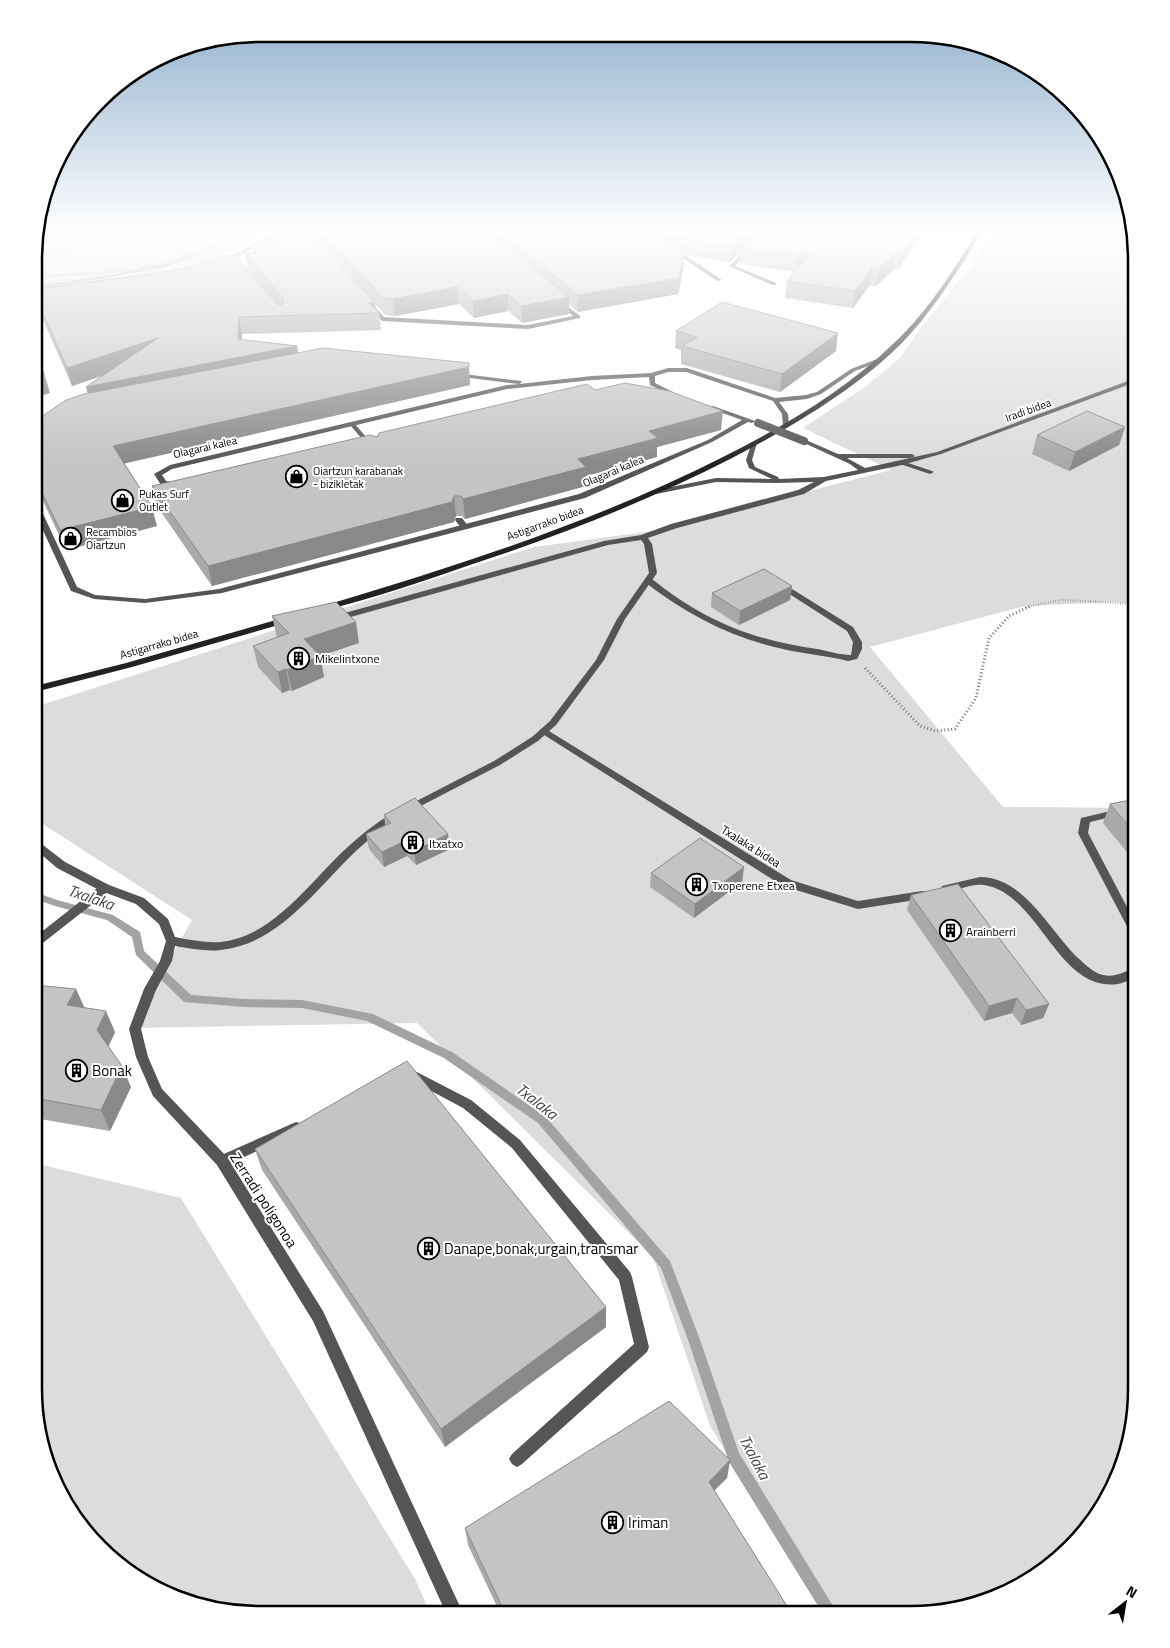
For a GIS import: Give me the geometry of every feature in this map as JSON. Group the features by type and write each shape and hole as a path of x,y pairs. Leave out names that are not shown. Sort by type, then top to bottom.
{"main road":[{"name":"Astigarrako bidea","path":"321,609 483,558 564,529 655,492 786,426 835,395 877,361 926,311"},
{"name":"Astigarrako bidea","path":"46,687 294,617"}],"street":[{"path":"375,311 382,319 528,327 578,317 571,311"},
{"path":"786,426 785,414 775,400 819,393 853,370 877,361"},
{"name":"Olagarai kalea","path":"191,484 182,486 164,483 158,474 170,466 532,383 652,375 668,370 687,370 775,400"},
{"name":"Olagarai kalea","path":"448,374 532,383"},
{"path":"652,375 652,384 681,397"},
{"path":"545,382 561,388"},
{"name":"Iradi bidea","path":"824,479 902,463 926,456 1128,383"},
{"path":"648,390 662,390"},
{"path":"700,404 758,423 804,441 838,456 864,471"},
{"name":"Olagarai kalea","path":"42,521 74,589 94,597 145,601 219,592 582,496 710,441 747,420"},
{"path":"352,424 377,452"},
{"path":"359,444 377,440"},
{"path":"754,443 749,460 752,468 769,476 787,481"},
{"path":"838,456 926,456"},
{"path":"902,463 930,472"},
{"path":"655,492 716,480 787,481 824,479"},
{"path":"326,621 801,492 824,479"},
{"path":"459,520 465,527"},
{"path":"42,850 61,865 105,888 140,901 164,922 171,941 222,946 247,940 267,930 306,896 355,846 381,826 408,809 497,763 535,739 553,723 600,660 621,619 653,572 648,544 643,536"},
{"path":"648,582 697,617 722,628 787,647 854,658 858,649 858,639 850,629 781,586"},
{"path":"277,623 285,629 293,627"},
{"path":"42,688 46,687"},
{"name":"Txalaka bidea","path":"544,731 787,883 858,906 984,881 1005,889 1025,903 1080,969 1101,980 1118,980 1128,976"},
{"path":"1128,810 1085,820 1083,833 1128,919"},
{"path":"42,937 105,888"},
{"name":"Zerradi poligonoa","path":"171,941 166,961 150,989 135,1028 142,1057 157,1092 222,1161 318,1316 453,1606"},
{"path":"401,1078 410,1073 467,1104 516,1144 625,1277 642,1347 517,1459"},
{"path":"222,1161 311,1119"}],"path":[{"path":"854,658 920,726 936,731 955,729 969,713 981,686 988,639 1004,618 1025,606 1057,601 1128,604"}],"shaded area":[{"path":"935,311 1128,311 1128,603 1115,602 1025,606 870,647 1003,807 1128,808 1128,1389 1126,1417 1120,1445 1111,1472 1091,1509 1074,1532 1054,1552 1031,1569 994,1589 967,1598 939,1604 910,1606 822,1606 710,1426 653,1257 417,1023 131,1028 192,920 42,824 42,705 534,547 653,531 891,470 803,428 865,387 900,358"},
{"path":"42,1165 181,1198 415,1579 427,1606 260,1606 231,1604 190,1594 164,1583 127,1561 96,1532 79,1509 59,1472 50,1445 44,1417 42,1389"}],"building":[{"path":"42,311 377,311 379,313 239,317 238,339 297,346 86,387 158,338 67,368"},
{"path":"708,311 755,311 838,333 782,374 682,346 697,337 676,331"},
{"path":"323,348 469,363 469,367 113,446 152,507 60,530 42,493 42,416 66,400 84,394"},
{"path":"625,383 669,391 723,411 649,431 658,438 578,459 586,467 463,499 461,496 454,496 452,502 208,566 152,486 370,435 377,437 379,433 587,384 595,390"},
{"path":"1087,411 1125,427 1075,452 1037,435"},
{"path":"764,569 792,586 740,611 712,593"},
{"path":"336,602 356,622 304,639 320,656 278,672 253,646 289,633 272,616"},
{"path":"415,798 448,834 414,851 405,841 382,852 366,834 391,823 384,815"},
{"path":"1128,801 1128,825 1110,804"},
{"name":"Txoperene Etxea","path":"700,838 744,867 695,904 651,873"},
{"path":"958,884 1049,1004 1026,1010 1017,998 989,1006 911,895"},
{"name":"Bonak","path":"42,986 76,989 67,1005 106,1011 97,1030 122,1066 101,1110 42,1099"},
{"name":"Danape,bonak,urgain,transmar","path":"407,1061 606,1307 441,1429 255,1149"},
{"name":"Iriman","path":"669,1401 730,1460 709,1482 787,1606 502,1606 465,1528"}],"waterway":[{"name":"Txalaka","path":"42,898 110,917 137,935 139,952 188,999 244,1003 302,1004 369,1017 448,1055 542,1120 666,1265 734,1457 826,1606"}],"place":[{"name":"Oiartzun karabanak - bizikletak","path":"297,477"},
{"name":"Pukas Surf Outlet","path":"123,500"},
{"name":"Recambios Oiartzun","path":"70,538"},
{"name":"Mikelintxone","path":"299,658"},
{"name":"Itxatxo","path":"413,843"},
{"name":"Txoperene Etxea","path":"696,885"},
{"name":"Arainberri","path":"950,931"},
{"name":"Bonak","path":"76,1070"},
{"name":"Danape,bonak,urgain,transmar","path":"428,1248"},
{"name":"Iriman","path":"612,1522"}]}
